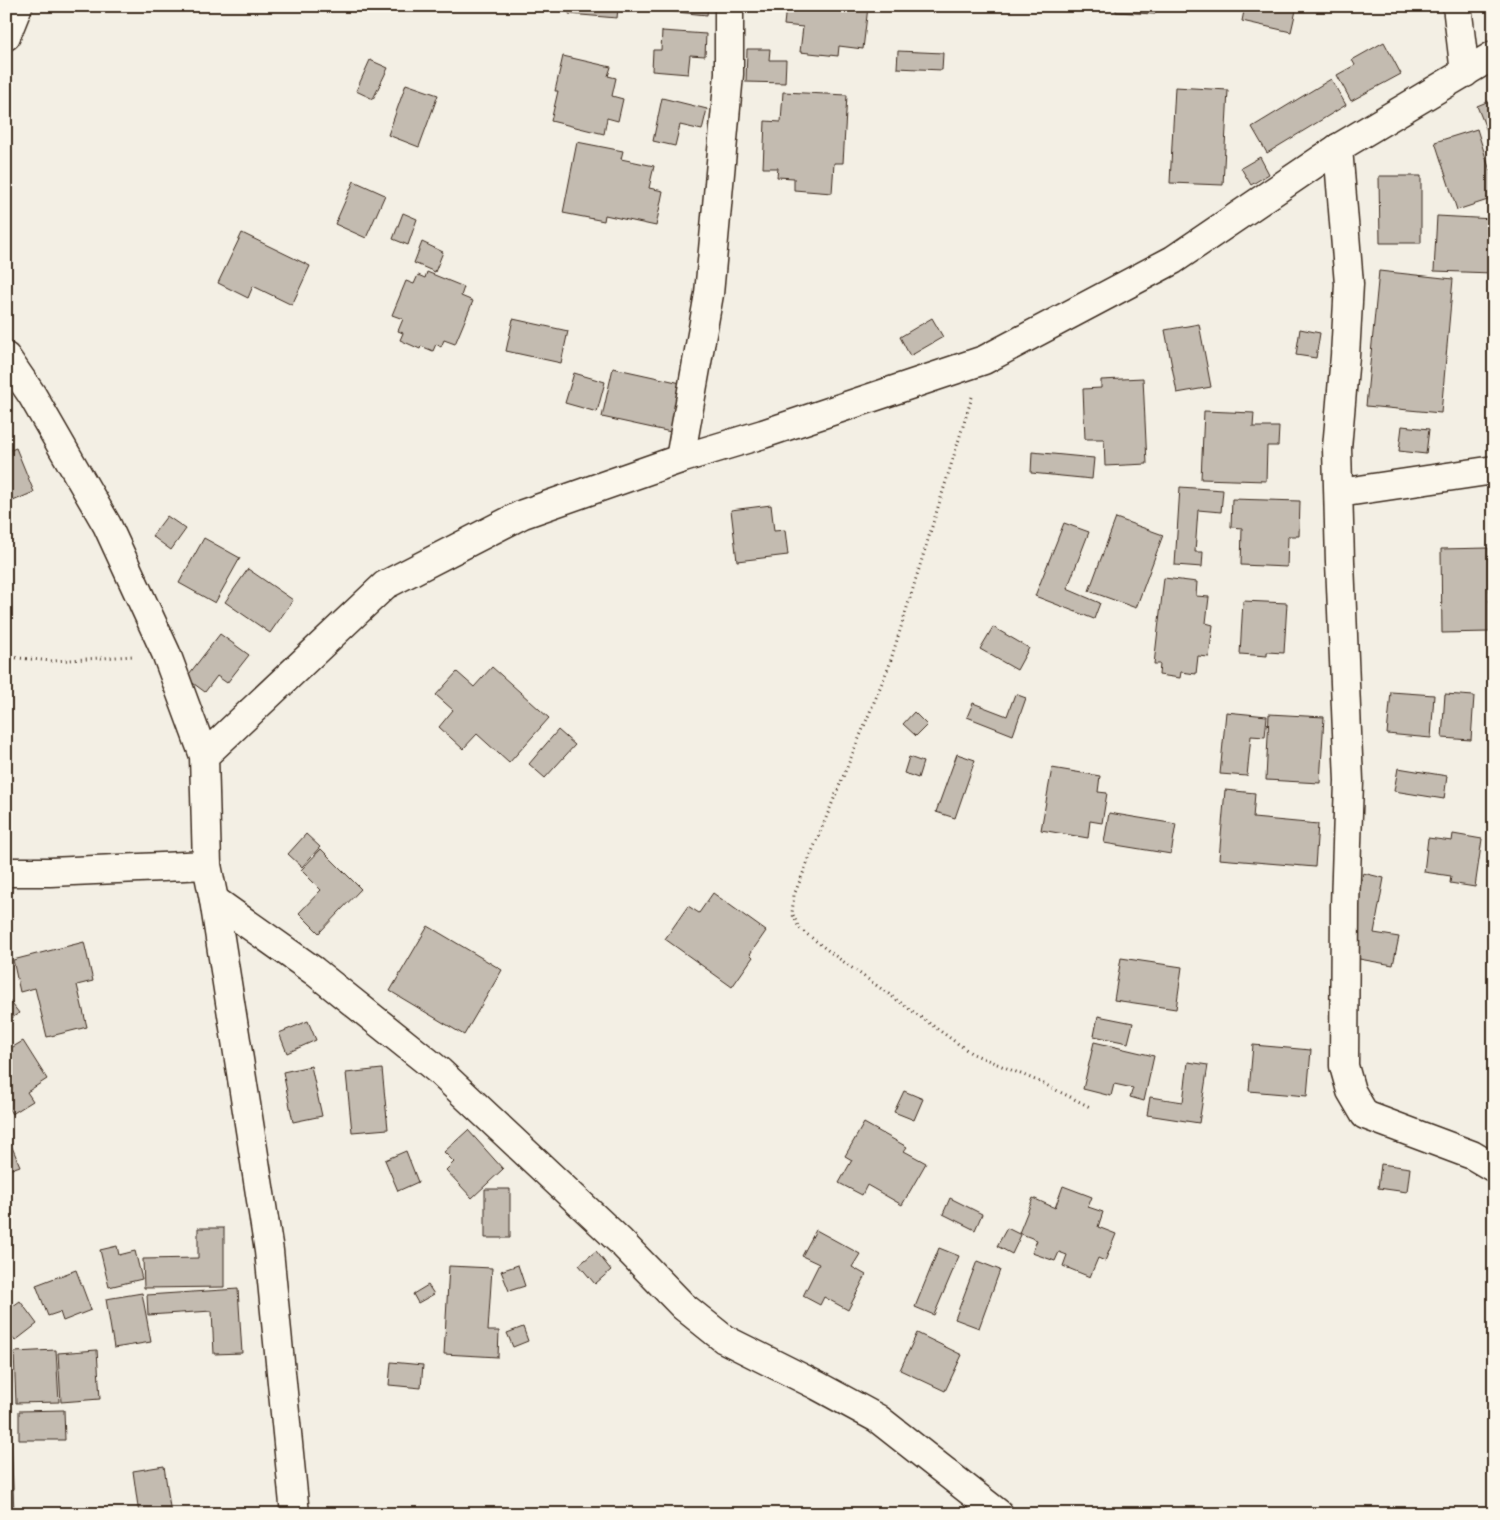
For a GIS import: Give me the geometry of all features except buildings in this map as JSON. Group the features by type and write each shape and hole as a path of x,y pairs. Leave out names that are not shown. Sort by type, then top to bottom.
{"street":[{"path":"6,36 18,6"},
{"path":"680,459 709,294 729,74 729,6"},
{"path":"1458,6 1465,73"},
{"path":"204,756 386,585 523,514 680,459 763,434 984,360 1173,260 1338,148 1494,55"},
{"path":"1338,148 1349,284 1337,448 1349,781 1345,906 1344,1066 1351,1091 1365,1115 1472,1155 1494,1168"},
{"path":"6,357 32,395 107,525 166,654 204,756 207,865 269,1251 295,1514"},
{"path":"1339,493 1494,470"},
{"path":"6,872 50,872 207,865"},
{"path":"214,900 314,971 439,1072 614,1235 683,1306 724,1339 877,1418 999,1514"}],"path":[{"path":"984,360 889,666 794,895 792,913 799,928 972,1053 1040,1082 1092,1108"},
{"path":"6,657 53,661 166,654"}]}
